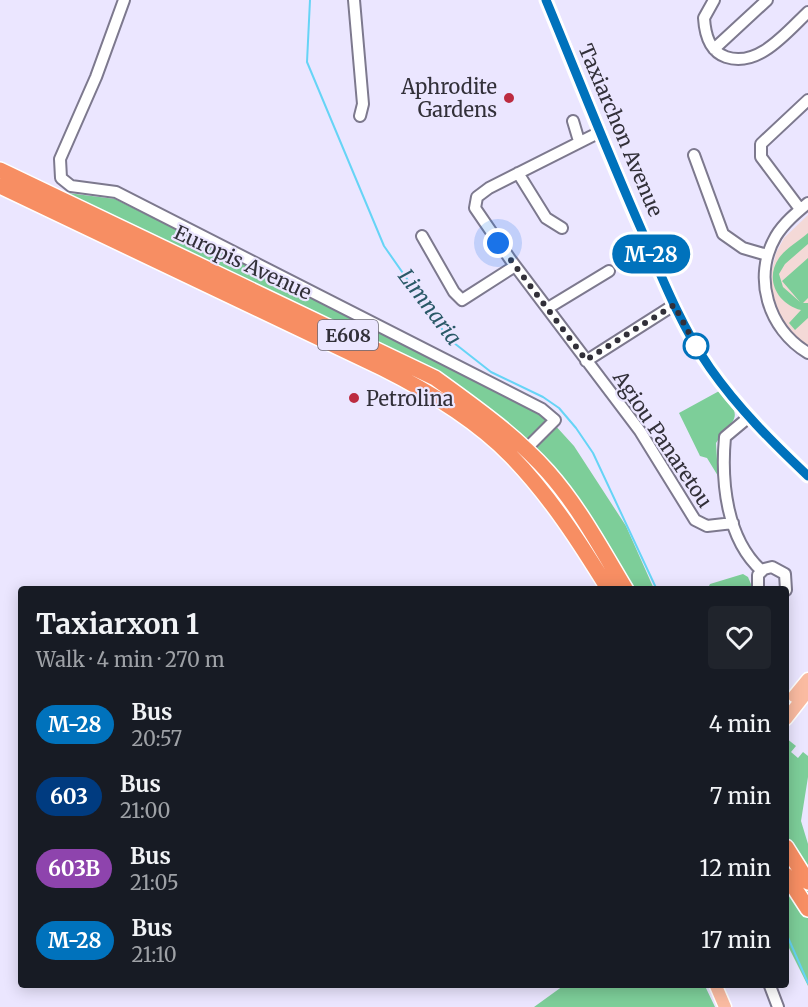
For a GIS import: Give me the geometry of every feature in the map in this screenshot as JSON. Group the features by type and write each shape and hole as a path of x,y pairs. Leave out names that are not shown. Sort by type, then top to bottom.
{"highway":[{"name":"Europis Avenue","path":"0,170 409,364 453,391 526,449 578,512 624,586"},
{"name":"Europis Avenue","path":"0,186 382,368 441,400 510,455 545,494 579,540 607,586"},
{"path":"789,852 808,882"},
{"path":"789,880 808,909"}],"main road":[{"name":"Taxiarchon Avenue","path":"546,0 674,305 710,367 749,417 808,476"},
{"path":"789,702 808,679"},
{"path":"789,715 808,691"},
{"path":"717,988 724,1007"}],"street":[{"path":"124,0 96,77 60,159 61,178 64,182 71,186 116,192 542,409 555,420 526,449"},
{"path":"354,0 363,104 360,116"},
{"path":"714,0 704,18 709,42 721,55 745,60 769,47 808,12"},
{"path":"714,49 767,0"},
{"path":"808,100 761,144 759,149 761,157 804,206 782,228 768,255 764,279 770,311 788,339 808,353"},
{"path":"573,121 579,141"},
{"path":"562,228 546,218 518,172 600,132"},
{"path":"694,155 723,234 743,248 768,255"},
{"name":"Agiou Panaretou","path":"518,172 489,188 476,201 475,208 487,228 640,431 695,520 707,526 733,522"},
{"path":"422,236 453,292 462,300 515,266"},
{"path":"548,308 609,271"},
{"path":"586,360 674,305"},
{"path":"749,417 725,436 722,465 733,522 748,557 762,570"},
{"path":"758,586 757,581 762,570 772,567 782,570 787,580 786,586"},
{"path":"771,988 777,1007"}],"shaded area":[{"path":"808,215 808,349 796,340 780,318 771,295 772,270 776,253 784,238"}],"green space":[{"path":"60,192 115,199 543,412 574,446 626,526 653,586 631,586 596,528 545,462 433,375"},
{"path":"808,233 808,244 785,264 779,274 783,287 800,302 782,281 808,258 808,298 803,303 808,303 808,318 795,330 789,323 801,310 780,297 773,283 773,275 782,254"},
{"path":"721,390 735,413 732,423 716,443 718,476 707,458 700,456 679,413"},
{"path":"743,574 748,577 752,586 709,586"},
{"path":"789,740 796,746 791,752 798,758 803,752 808,756 808,777 801,821 808,844 808,986 789,948"},
{"path":"560,988 706,988 715,1007 534,1007"}],"waterway":[{"name":"Limnaria","path":"310,0 307,62 384,246 449,339 491,372 543,397 559,408 576,428 593,453 655,586"},
{"name":"Limnaria","path":"789,940 808,983"}],"bus line":[{"name":"M-28","path":"546,0 617,174 674,305 692,339 721,383 749,417 808,476"}],"place":[{"name":"Aphrodite Gardens","path":"509,98"},
{"name":"Petrolina","path":"354,398"}],"route":[{"path":"498,243 586,360 674,305 696,346"}]}
